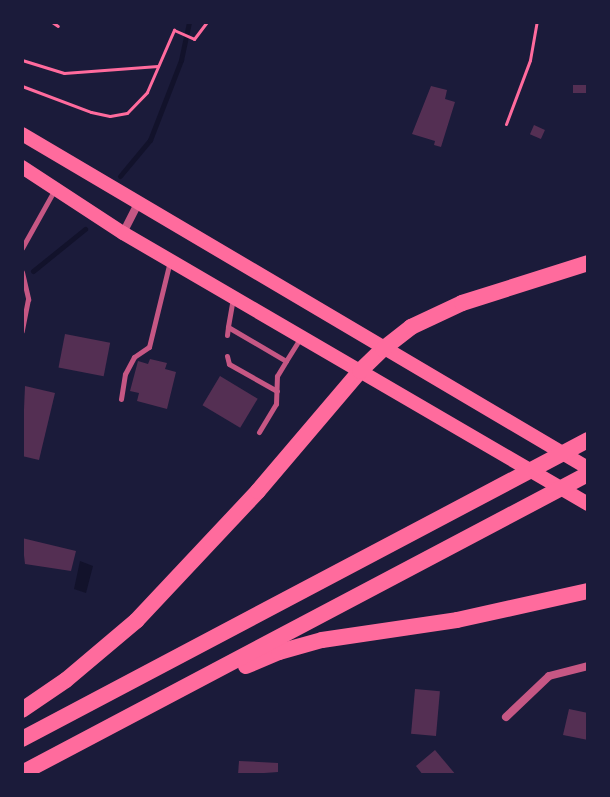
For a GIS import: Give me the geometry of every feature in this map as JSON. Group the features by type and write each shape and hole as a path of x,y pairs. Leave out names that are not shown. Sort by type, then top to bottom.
{"highway":[{"path":"22,710 66,680 136,621 323,419 360,371 383,349 411,327 462,303 588,263"},
{"path":"22,739 588,440"},
{"path":"22,773 507,517 585,469"},
{"path":"135,715 198,692 279,652 322,640 457,620 588,591"}],"main road":[{"path":"22,134 585,469"},
{"path":"22,167 123,233 588,504"}],"street":[{"path":"123,233 138,204"},
{"path":"506,717 549,676 588,666"}],"lane":[{"path":"22,248 56,189"},
{"path":"121,399 125,374 134,357 149,347 170,260"},
{"path":"22,272 28,316 22,331"},
{"path":"227,335 233,297"},
{"path":"228,327 286,361"},
{"path":"259,432 276,404 277,376 302,337"},
{"path":"252,341 252,350"},
{"path":"227,356 229,364 254,374 277,391"}],"path":[{"path":"52,22 58,26"},
{"path":"22,86 110,116 127,113 147,92 174,30 194,39 207,22"},
{"path":"506,124 530,60 537,22"},
{"path":"22,60 64,73 158,66"}],"shaded area":[{"path":"80,561 93,566 86,593 74,589"}],"building":[{"path":"573,85 588,85 588,93 573,93"},
{"path":"431,86 447,90 445,99 455,102 441,147 434,145 435,141 412,134"},
{"path":"534,125 545,130 541,139 530,134"},
{"path":"65,334 110,343 104,376 59,367"},
{"path":"150,359 167,363 165,369 176,372 167,409 137,401 139,393 130,391 138,361 148,364"},
{"path":"220,376 258,399 240,428 202,405"},
{"path":"25,386 55,393 39,460 22,456"},
{"path":"22,538 76,551 71,571 25,564"},
{"path":"415,689 440,691 436,736 411,734"},
{"path":"569,709 588,713 588,740 563,735"},
{"path":"435,750 456,775 423,775 416,766"},
{"path":"239,761 278,763 278,772 238,775"}],"waterway":[{"path":"120,176 150,140 181,60 189,22"},
{"path":"33,271 85,229"}]}
